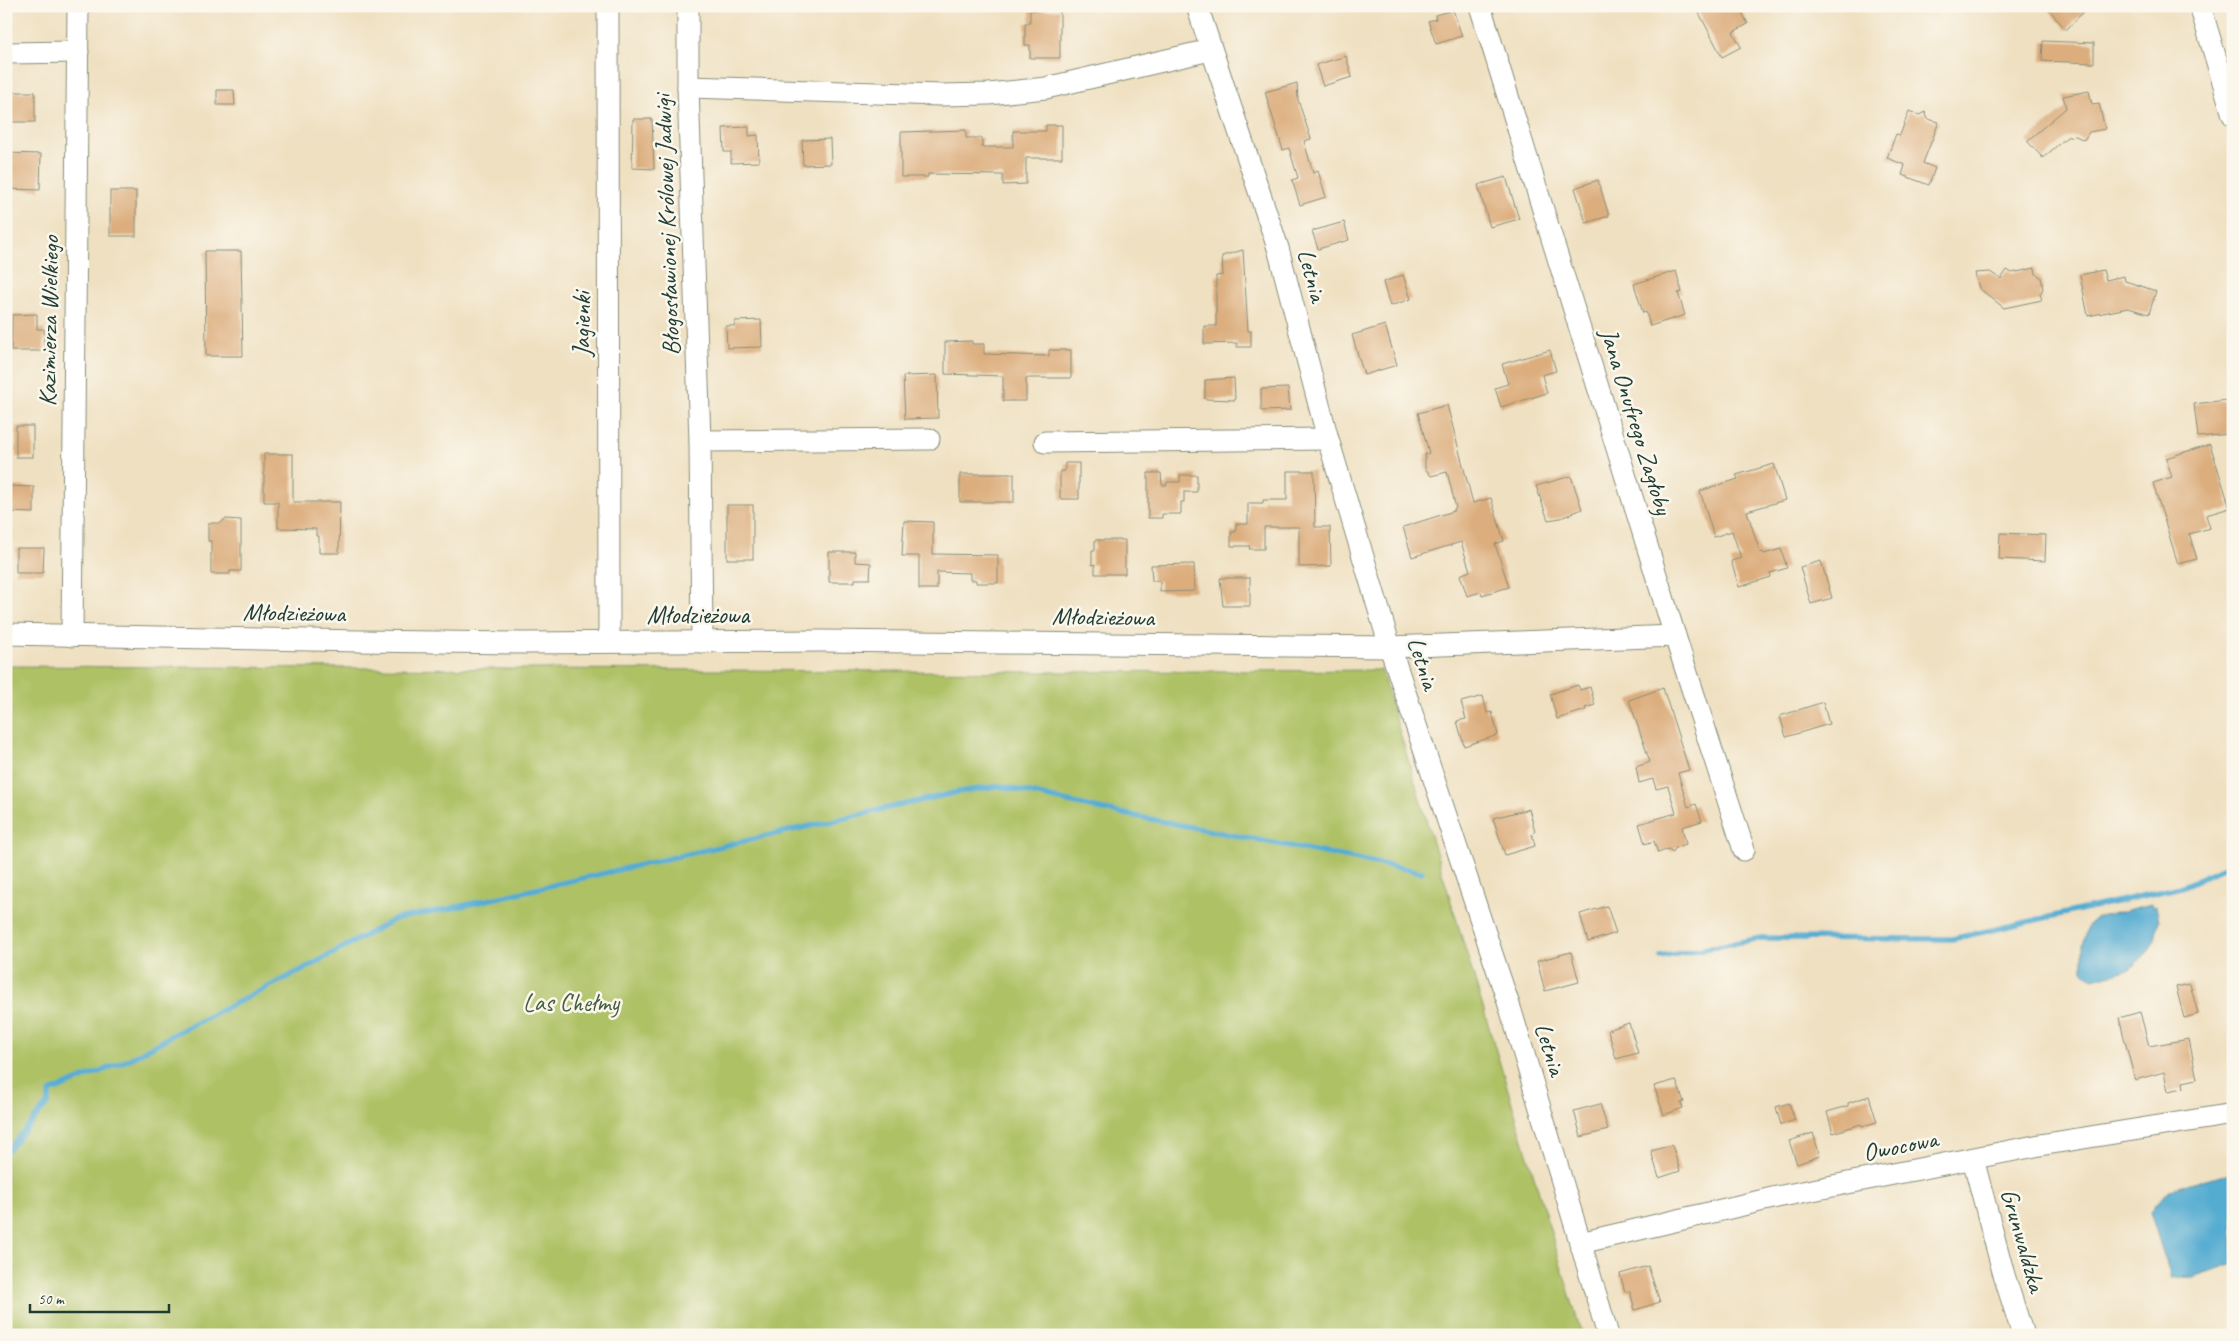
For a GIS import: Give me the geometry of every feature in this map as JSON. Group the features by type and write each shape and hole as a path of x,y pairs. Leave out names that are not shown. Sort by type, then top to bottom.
{"street":[{"name":"Kazimierza Wielkiego","path":"72,636 78,6"},
{"name":"Jagienki","path":"608,6 609,641"},
{"name":"Błogosławionej Królowej Jadwigi","path":"688,6 688,87 700,441 702,642"},
{"name":"Letnia","path":"1197,6 1210,50 1278,248 1328,439 1390,647 1511,1011 1608,1335"},
{"name":"Jana Onufrego Zagłoby","path":"1480,6 1675,636 1744,850"},
{"path":"2200,6 2226,70 2233,115"},
{"path":"688,87 942,95 989,94 1046,88 1210,50"},
{"path":"6,53 78,52"},
{"path":"700,441 929,439"},
{"path":"1045,442 1328,439"},
{"name":"Młodzieżowa","path":"6,634 360,641 820,641 1390,647 1675,636"},
{"name":"Owocowa","path":"1580,1243 1777,1197 2040,1145 2233,1114"},
{"name":"Grunwaldzka","path":"1973,1159 2004,1275 2023,1335"}],"green space":[{"name":"Las Chełmy","path":"6,666 1059,672 1381,670 1582,1335 6,1335"}],"water":[{"path":"2151,904 2152,907 2156,906 2159,920 2155,940 2148,952 2130,969 2094,979 2088,976 2083,970 2083,944 2089,924 2096,918"},
{"path":"2229,1173 2233,1176 2233,1263 2194,1277 2171,1278 2150,1212 2164,1195 2174,1189 2195,1181"}],"building":[{"path":"1707,6 1739,6 1748,24 1733,32 1741,47 1722,57 1698,11"},
{"path":"2046,6 2089,6 2066,30"},
{"path":"1030,10 1060,10 1060,58 1030,58 1030,45 1025,45 1025,23 1030,23"},
{"path":"1453,10 1462,36 1436,44 1428,21 1436,19 1435,15"},
{"path":"2043,41 2094,43 2094,63 2042,61"},
{"path":"1346,56 1352,77 1323,86 1316,65"},
{"path":"1297,83 1298,100 1311,139 1304,141 1313,173 1318,171 1326,197 1300,205 1292,180 1298,178 1289,148 1283,150 1265,92"},
{"path":"217,90 234,90 235,105 217,105"},
{"path":"2089,91 2092,104 2099,103 2105,129 2089,132 2084,140 2076,136 2067,137 2043,158 2027,141 2066,108 2063,96"},
{"path":"6,92 35,92 35,122 6,122"},
{"path":"1909,111 1919,115 1925,112 1928,119 1939,122 1923,163 1935,168 1929,185 1902,175 1905,165 1887,158 1896,134 1900,135"},
{"path":"633,119 652,119 654,169 632,168"},
{"path":"1046,125 1062,125 1062,158 1026,158 1026,184 1003,185 1003,175 928,174 928,177 901,177 901,132 966,130 966,138 982,138 982,147 1013,147 1013,131 1046,131"},
{"path":"749,127 749,136 758,135 759,162 731,163 731,152 724,152 723,128"},
{"path":"830,139 831,164 803,165 802,140"},
{"path":"6,153 41,154 40,190 6,189"},
{"path":"1506,177 1519,219 1490,227 1478,185"},
{"path":"1598,180 1609,216 1586,223 1575,188"},
{"path":"110,191 136,191 136,236 110,236"},
{"path":"1344,222 1349,240 1318,249 1312,231"},
{"path":"1243,250 1248,331 1251,331 1251,347 1237,347 1237,343 1204,344 1204,326 1216,326 1216,276 1223,275 1222,256"},
{"path":"205,251 241,251 243,356 206,356"},
{"path":"2035,268 2036,274 2041,277 2043,289 2040,294 2042,300 2004,308 1979,288 1975,273 1990,272 2001,279 2007,270 2012,273"},
{"path":"2103,270 2106,280 2124,276 2125,281 2156,291 2149,314 2128,308 2088,316 2080,275"},
{"path":"1676,271 1682,292 1678,293 1685,315 1650,326 1646,312 1643,313 1634,284"},
{"path":"1403,275 1411,299 1390,306 1383,282"},
{"path":"37,314 37,329 44,329 44,351 11,351 12,315"},
{"path":"761,320 762,347 727,348 726,326 735,326 735,321"},
{"path":"1385,325 1397,365 1364,375 1352,335"},
{"path":"972,341 972,344 984,344 984,354 1049,356 1049,350 1071,350 1071,378 1026,378 1026,401 1003,401 1003,376 945,374 945,342"},
{"path":"1550,350 1556,371 1542,375 1547,393 1501,407 1495,388 1508,384 1502,364"},
{"path":"937,375 938,418 905,419 903,376"},
{"path":"1234,378 1235,400 1205,399 1205,380"},
{"path":"1288,388 1290,410 1261,411 1261,389"},
{"path":"2227,400 2231,434 2198,437 2194,404"},
{"path":"1447,405 1473,503 1491,498 1504,541 1495,544 1509,587 1482,595 1481,592 1467,596 1460,575 1470,571 1461,542 1412,557 1403,527 1454,511 1456,508 1447,472 1431,476 1425,468 1425,454 1429,453 1418,413"},
{"path":"16,426 33,426 33,457 16,457"},
{"path":"2210,444 2230,508 2206,515 2210,528 2189,534 2197,559 2178,564 2153,483 2172,477 2166,458"},
{"path":"264,454 293,454 293,502 340,502 339,553 319,553 319,536 316,536 316,529 278,528 278,502 264,502"},
{"path":"1065,463 1079,463 1079,499 1060,499 1060,471 1065,471"},
{"path":"1774,464 1785,500 1747,511 1760,553 1763,552 1764,554 1781,549 1787,568 1770,573 1771,577 1739,587 1731,561 1741,558 1732,531 1714,537 1700,491 1738,479 1736,475"},
{"path":"1287,471 1314,471 1315,527 1330,527 1331,566 1299,567 1299,527 1264,527 1264,549 1249,549 1250,546 1231,546 1231,532 1236,532 1236,524 1248,524 1248,503 1263,503 1263,500 1287,500"},
{"path":"1148,473 1161,473 1162,485 1167,485 1167,482 1180,482 1180,475 1197,475 1197,492 1184,492 1184,502 1181,502 1181,514 1162,514 1162,518 1148,518"},
{"path":"960,474 1014,474 1014,502 960,502"},
{"path":"1571,476 1582,509 1561,518 1548,520 1536,486"},
{"path":"7,486 34,487 34,513 7,512"},
{"path":"727,505 753,505 753,559 727,559"},
{"path":"225,519 241,520 241,571 230,571 230,574 211,574 211,541 208,541 208,523 221,523"},
{"path":"904,521 933,522 933,554 998,555 998,583 976,583 976,580 970,580 970,573 937,572 937,589 919,589 919,556 902,556"},
{"path":"2000,533 2046,535 2045,561 1999,559"},
{"path":"1095,540 1125,540 1125,574 1095,574 1095,564 1092,565 1092,550 1095,550"},
{"path":"16,548 44,548 43,573 16,573"},
{"path":"829,552 855,552 855,562 871,563 870,579 855,579 855,582 829,582"},
{"path":"1821,561 1832,598 1811,604 1800,567"},
{"path":"1194,564 1195,591 1160,592 1160,581 1152,581 1151,565"},
{"path":"1220,578 1250,578 1250,606 1223,606"},
{"path":"1578,685 1580,690 1590,687 1595,705 1585,708 1586,710 1557,719 1550,694"},
{"path":"1663,688 1689,770 1678,773 1688,807 1696,804 1702,821 1682,827 1686,844 1676,847 1673,852 1668,849 1658,853 1654,841 1645,844 1639,824 1676,813 1668,786 1656,789 1653,779 1639,783 1636,767 1650,762 1629,700"},
{"path":"1483,696 1487,713 1492,712 1498,735 1464,746 1457,721 1466,719 1461,702"},
{"path":"1823,702 1829,724 1786,737 1780,716"},
{"path":"1529,809 1535,831 1532,834 1535,846 1505,855 1493,818"},
{"path":"1607,906 1616,933 1588,942 1580,914"},
{"path":"1571,952 1579,982 1545,991 1537,961"},
{"path":"2190,984 2198,1014 2184,1018 2176,987"},
{"path":"2140,1012 2149,1046 2189,1039 2197,1079 2183,1082 2184,1088 2168,1091 2164,1072 2135,1080 2119,1018"},
{"path":"1629,1023 1638,1053 1616,1059 1608,1030"},
{"path":"1676,1080 1684,1102 1681,1103 1683,1108 1664,1115 1654,1086"},
{"path":"1869,1096 1877,1122 1862,1126 1861,1124 1833,1133 1827,1112 1848,1106 1848,1103"},
{"path":"1789,1103 1795,1120 1781,1125 1776,1107"},
{"path":"1600,1104 1608,1130 1581,1137 1574,1111"},
{"path":"1813,1133 1820,1156 1797,1164 1789,1141"},
{"path":"1672,1145 1680,1171 1659,1178 1651,1151"},
{"path":"1648,1266 1660,1302 1635,1310 1630,1291 1625,1292 1620,1274"}],"waterway":[{"path":"6,1152 48,1103 50,1092 128,1060 176,1033 306,968 395,919 448,909 958,792 1000,786 1099,809 1422,872"},
{"path":"1661,957 1761,938 1952,939 2181,887 2233,863"}]}
